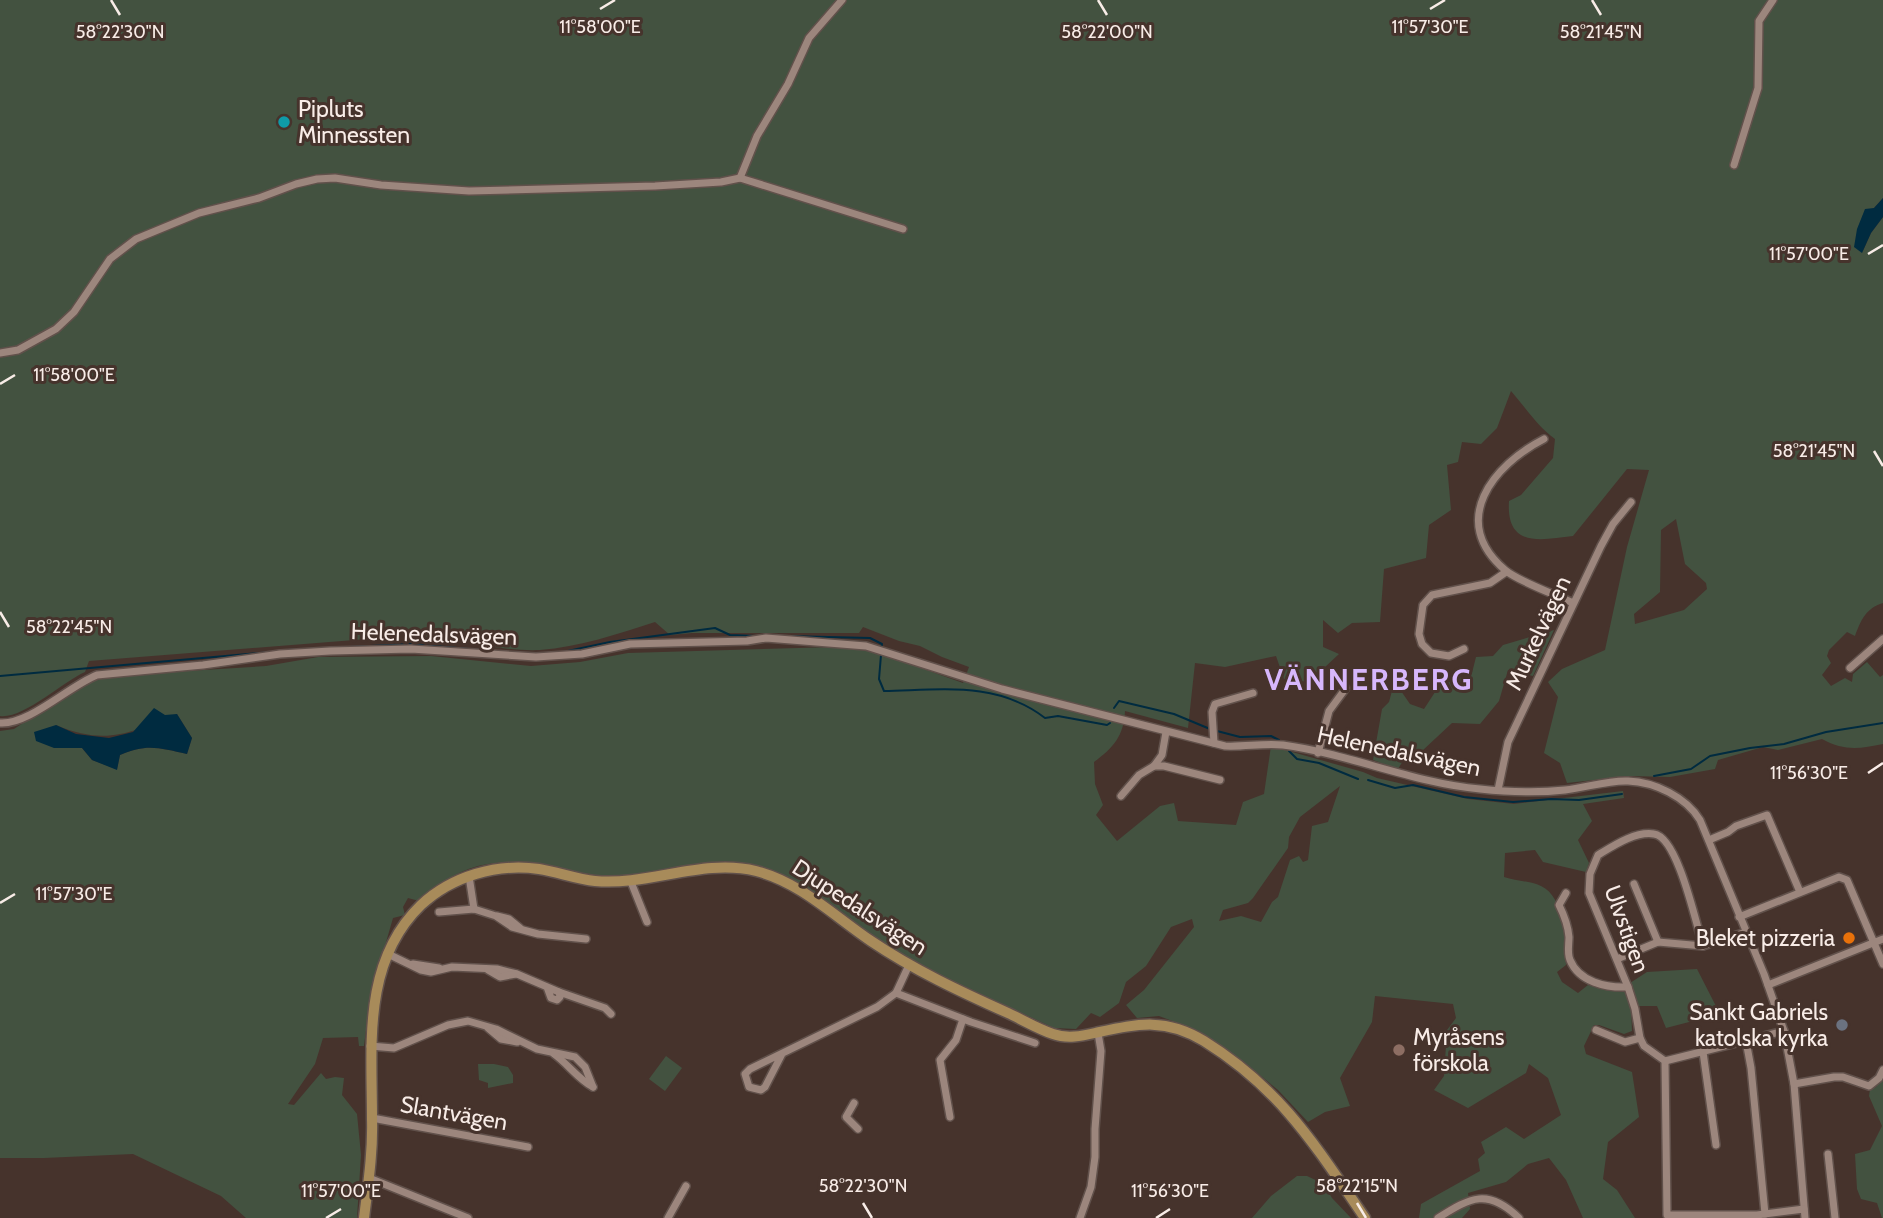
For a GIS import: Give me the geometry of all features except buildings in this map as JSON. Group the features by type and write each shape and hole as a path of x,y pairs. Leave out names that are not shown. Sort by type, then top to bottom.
{"street":[{"path":"740,177 757,136 788,84 809,38 842,0"},
{"path":"1734,164 1758,88 1759,21 1773,0"},
{"path":"0,353 18,350 57,329 74,312 110,259 136,239 199,213 259,198 317,179 335,178 382,185 469,191 655,186 721,182 740,177 903,229"},
{"path":"1544,439 1524,449 1491,481 1480,505 1480,536 1491,555 1506,572 1573,603"},
{"name":"Murkelvägen","path":"1498,790 1508,742 1601,545 1613,524 1631,502"},
{"path":"1464,649 1449,656 1431,653 1422,644 1419,634 1423,605 1432,595 1490,583 1506,572"},
{"name":"Helenedalsvägen","path":"0,723 10,724 81,681 97,675 203,665 280,654 411,649 536,657 631,645 766,638 848,643 882,650 1002,689 1225,746 1279,745 1439,784 1498,790 1562,790 1618,781 1644,783 1660,788 1690,805 1700,820 1768,985 1784,1031 1794,1084 1805,1218"},
{"path":"1850,668 1883,639"},
{"path":"1318,753 1329,711 1346,688"},
{"path":"1214,743 1212,712 1215,704 1253,693"},
{"path":"1121,796 1139,775 1154,766 1162,754 1167,732"},
{"path":"1154,766 1220,780"},
{"path":"1709,840 1736,826 1767,815 1800,892"},
{"name":"Ulvstigen","path":"1640,1038 1628,987 1589,893 1590,874 1598,855 1636,836 1651,834 1665,839 1686,888 1703,946"},
{"name":"Djupedalsvägen","path":"364,1218 372,1118 370,1046 374,1000 388,954 404,925 418,908 441,890 469,876 513,867 540,869 589,880 631,882 712,869 738,868 769,875 793,886 909,965 953,989 1054,1035 1076,1037 1158,1023 1202,1040 1259,1082 1285,1107 1309,1136 1364,1218"},
{"path":"469,876 474,909"},
{"path":"1740,917 1839,877 1847,880 1879,940 1883,964"},
{"path":"631,882 647,922"},
{"path":"1634,884 1658,942"},
{"path":"1566,893 1559,905 1568,929 1572,963 1593,983 1617,988 1628,987"},
{"path":"439,912 474,909 509,919 520,928 546,936 586,939"},
{"path":"1617,959 1658,942 1703,946 1746,932"},
{"path":"1768,985 1879,940"},
{"path":"388,954 409,963 443,968 463,966 497,969 517,974 547,988 554,1000 560,997 559,992 605,1008 611,1014"},
{"path":"782,1054 765,1087 761,1090 749,1087 745,1074 750,1069 877,1007 896,993 909,965"},
{"path":"896,993 1035,1043"},
{"path":"950,1117 940,1060 956,1040 963,1019"},
{"path":"370,1046 384,1047 394,1042 404,1042 461,1021 477,1023 553,1054 572,1067 583,1082 593,1087 578,1059 553,1054"},
{"path":"1596,1030 1625,1042 1640,1038 1644,1046 1665,1061 1784,1031"},
{"path":"1080,1218 1091,1187 1095,1157 1094,1129 1101,1051 1098,1033"},
{"path":"1746,1041 1751,1068 1760,1216"},
{"path":"1703,1052 1716,1145"},
{"path":"572,1067 578,1059"},
{"path":"1665,1061 1667,1215 1760,1216 1804,1209"},
{"path":"1794,1084 1843,1077 1869,1086 1879,1078 1883,1070"},
{"path":"854,1103 846,1116 858,1129"},
{"name":"Slantvägen","path":"372,1118 528,1147"},
{"path":"1828,1154 1835,1218"},
{"path":"369,1178 468,1218"},
{"path":"668,1218 686,1186"},
{"path":"1438,1218 1463,1203 1482,1198 1501,1202 1519,1218"}],"green space":[{"path":"0,0 1883,0 1883,198 1874,208 1862,253 1871,233 1883,217 1883,603 1865,615 1855,636 1847,632 1829,650 1827,656 1831,663 1822,675 1831,686 1845,678 1852,682 1853,674 1867,662 1880,677 1883,675 1883,744 1852,748 1837,746 1822,739 1778,750 1763,747 1718,760 1715,769 1670,777 1630,776 1567,783 1560,763 1544,753 1558,697 1548,682 1562,669 1605,650 1627,547 1649,470 1627,469 1573,536 1537,539 1519,534 1513,527 1509,501 1521,495 1553,458 1555,439 1537,423 1511,391 1497,428 1481,444 1462,442 1458,462 1447,465 1451,510 1429,525 1426,558 1384,569 1380,622 1352,623 1338,633 1323,620 1323,647 1339,654 1309,682 1284,679 1276,656 1225,667 1195,663 1188,728 1125,711 1116,741 1094,762 1095,784 1103,805 1096,815 1117,841 1160,806 1174,803 1178,821 1236,825 1243,802 1264,794 1271,746 1377,778 1468,799 1514,804 1623,791 1624,798 1583,804 1592,821 1578,840 1589,863 1586,872 1543,862 1535,850 1505,853 1504,877 1541,886 1555,900 1562,921 1566,955 1566,965 1557,972 1562,982 1578,993 1588,985 1615,991 1631,989 1630,983 1647,972 1697,969 1720,1014 1666,1028 1657,1006 1631,1006 1632,1031 1624,1034 1594,1025 1584,1046 1586,1054 1632,1072 1639,1117 1608,1142 1603,1179 1617,1190 1635,1218 1583,1218 1566,1180 1549,1158 1528,1164 1506,1182 1468,1193 1470,1209 1462,1218 1419,1218 1421,1204 1480,1171 1478,1159 1485,1153 1481,1142 1506,1127 1524,1139 1561,1115 1548,1078 1529,1064 1526,1073 1468,1108 1434,1090 1444,1076 1447,1030 1456,1018 1453,1004 1375,996 1372,1022 1340,1078 1350,1106 1325,1112 1308,1122 1278,1090 1199,1031 1159,1016 1137,1018 1126,1005 1144,990 1194,927 1192,919 1171,927 1146,966 1126,982 1119,1003 1100,1017 1091,1013 1076,1029 1054,1028 911,962 769,870 743,863 713,864 626,877 523,863 488,864 468,869 450,878 419,901 408,898 403,907 405,915 393,918 370,998 364,1046 359,1046 358,1037 323,1038 315,1064 288,1104 294,1105 321,1073 326,1079 344,1078 342,1095 357,1114 361,1155 357,1218 246,1218 221,1196 133,1154 0,1158 0,731 14,729 74,689 91,681 123,675 266,666 318,657 431,656 531,666 580,662 628,653 835,647 876,652 963,683 969,667 920,646 863,627 859,633 670,635 655,622 584,643 540,650 436,640 367,639 89,661 85,672 31,706 20,712 0,716","holes":["1676,519 1685,564 1706,583 1707,589 1684,610 1635,624 1634,614 1660,592 1661,530","177,714 192,738 187,754 161,749 138,749 120,755 117,769 92,760 82,748 54,748 56,725 89,735 104,736 131,731","1340,786 1328,822 1312,826 1308,860 1303,862 1299,856 1290,860 1278,897 1272,902 1261,922 1241,916 1219,921 1223,910 1248,903 1253,898 1288,848 1289,837 1300,817"]},
{"path":"1554,630 1533,676 1508,670 1499,701 1480,724 1452,723 1422,751 1409,751 1398,769 1373,760 1382,709 1389,702 1392,691 1401,691 1410,704 1424,709 1439,686 1472,673 1476,657 1493,656 1503,645"},
{"path":"666,1056 682,1068 665,1091 649,1079"},
{"path":"478,1064 508,1067 513,1075 513,1083 488,1088 488,1083 479,1080"},
{"path":"1883,1077 1882,1218 1877,1203 1861,1199 1857,1189 1855,1154 1870,1150 1882,1126 1869,1096 1870,1089 1876,1087"},
{"path":"1297,1176 1307,1176 1324,1184 1332,1198 1351,1218 1252,1218 1271,1196"}],"water":[{"path":"1883,198 1883,217 1871,233 1862,253 1854,247 1857,229 1865,209 1874,208"},
{"path":"154,708 165,715 177,714 192,738 187,754 146,748 129,751 120,755 117,770 92,760 82,748 54,748 36,741 34,732 56,725 76,734 109,738 133,732"}],"waterway":[{"path":"563,652 610,642 715,628 730,635 756,636"},
{"path":"786,636 870,638 882,644 881,649"},
{"path":"287,650 412,644 480,650"},
{"path":"0,676 271,652"},
{"path":"531,653 543,653"},
{"path":"881,655 879,679 884,691 968,690 1008,698 1045,718 1058,716 1107,725 1110,723"},
{"path":"1114,708 1119,701 1174,714 1210,729"},
{"path":"1654,776 1691,769 1710,756 1883,723"},
{"path":"1217,731 1240,737 1271,736 1279,740"},
{"path":"1289,751 1297,759 1319,763 1358,779"},
{"path":"1368,780 1395,788 1413,785 1464,797 1513,802 1579,800 1622,794"}],"place":[{"name":"Pipluts Minnessten","path":"284,122"},
{"name":"Bleket pizzeria","path":"1849,938"},
{"name":"Sankt Gabriels katolska kyrka","path":"1842,1025"},
{"name":"Myråsens förskola","path":"1399,1050"}],"district":[{"name":"VÄNNERBERG","path":"1369,679"}]}
